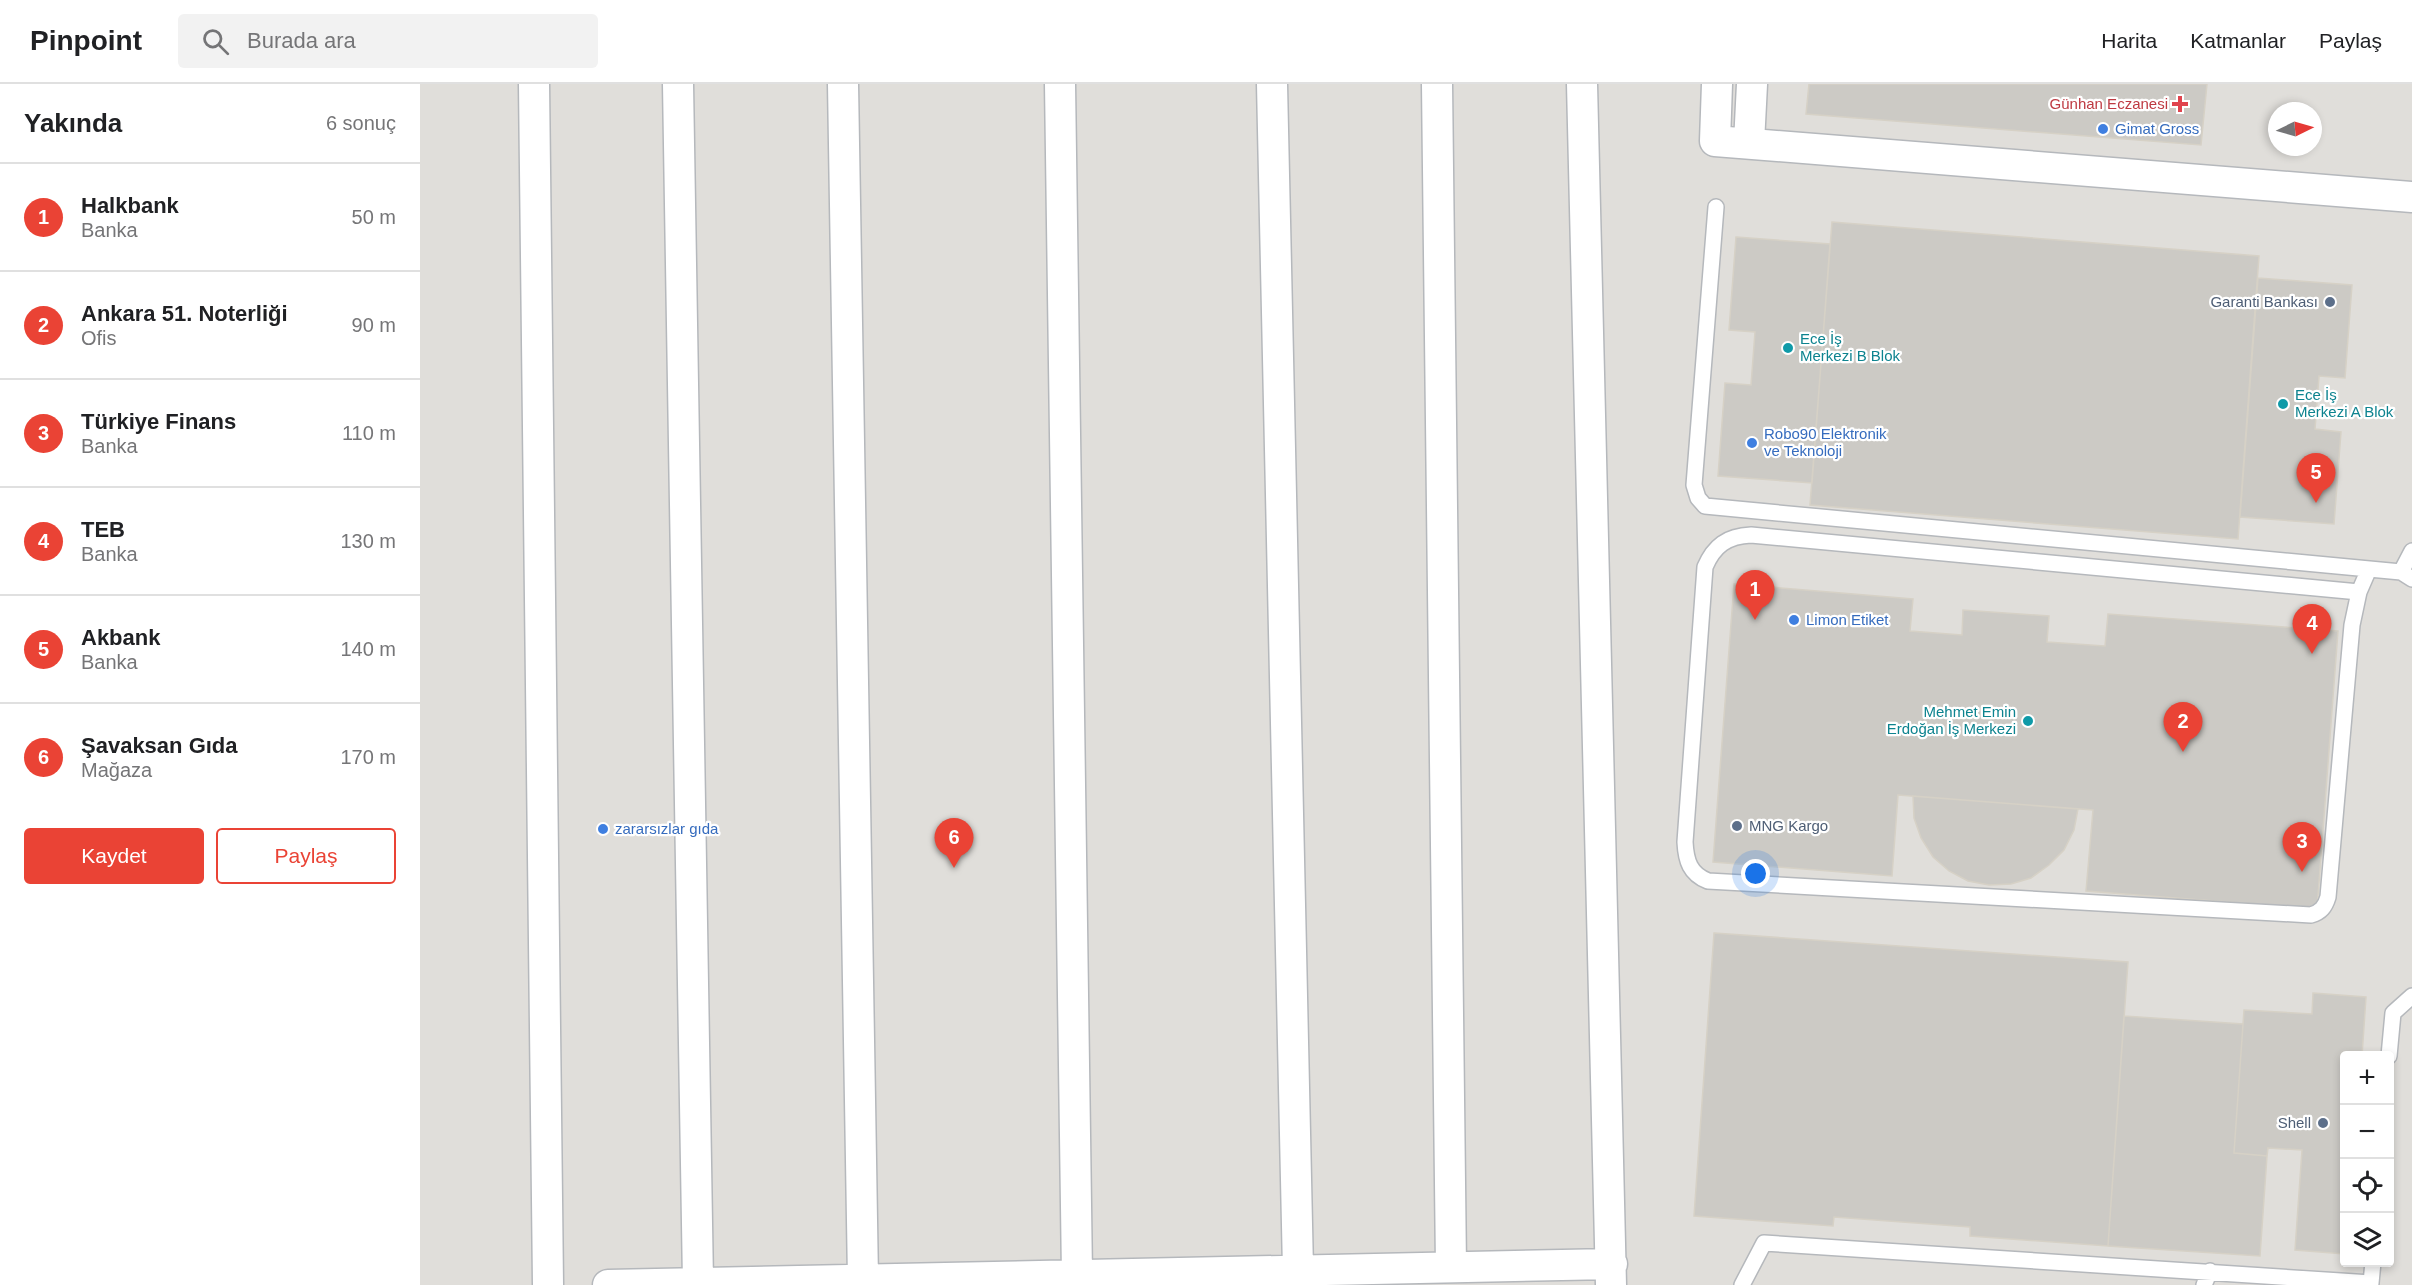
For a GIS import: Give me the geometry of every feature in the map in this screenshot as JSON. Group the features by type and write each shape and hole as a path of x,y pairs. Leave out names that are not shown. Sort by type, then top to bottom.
{"street":[{"path":"534,84 548,1285"},
{"path":"678,84 698,1283"},
{"path":"843,84 863,1280"},
{"path":"1060,84 1077,1275"},
{"path":"1272,84 1298,1270"},
{"path":"1437,84 1451,1267"},
{"path":"608,1285 1451,1267 1612,1274 1582,84"},
{"path":"1717,84 1715,141 2412,197"},
{"path":"1749,143 1752,84"}],"lane":[{"path":"1716,207 1694,485 1698,498 1705,506 2369,569 2407,576 2412,551"},
{"path":"2359,592 1751,535 1731,537 1714,550 1705,567 1685,842 1688,863 1693,872 1708,881 2311,915 2317,913 2326,904 2328,897 2352,625 2359,592 2369,569"},
{"path":"2390,1051 2393,1012 2412,996"},
{"path":"1743,1285 1764,1243 2207,1278 2371,1283 2373,1267"}],"shaded area":[{"path":"420,84 2412,84 2412,1285 420,1285"}],"building":[{"name":"Gimat Gross","path":"1809,84 2207,84 2201,145 1806,114"},
{"path":"1832,222 2259,256 2238,539 1810,505"},
{"name":"Ece İş Merkezi B Blok","path":"1736,237 1830,244 1812,483 1718,476 1725,383 1751,385 1755,332 1729,330"},
{"name":"Ece İş Merkezi A Blok","path":"2258,278 2352,285 2345,378 2319,376 2315,429 2341,432 2334,524 2240,517"},
{"name":"Mehmet Emin Erdoğan İş Merkezi","path":"1734,584 1913,599 1910,631 1962,635 1963,610 2049,616 2047,642 2105,646 2108,614 2338,631 2317,909 2086,891 2093,810 1898,795 1892,876 1713,862"},
{"path":"1913,796 2078,809 2074,830 2064,850 2049,865 2031,878 2011,884 1989,885 1968,881 1949,871 1933,857 1921,838 1914,818"},
{"path":"1714,933 2128,962 2108,1246 1970,1236 1970,1227 1834,1217 1833,1226 1694,1216"},
{"path":"2313,993 2366,997 2362,1051 2340,1051 2340,1254 2295,1250 2302,1150 2268,1148 2267,1156 2234,1153 2244,1010 2312,1014"},
{"path":"2124,1016 2243,1024 2234,1153 2267,1156 2260,1256 2108,1246"}],"place":[{"name":"Günhan Eczanesi","path":"2180,104"},
{"name":"Gimat Gross","path":"2103,129"},
{"name":"Garanti Bankası","path":"2330,302"},
{"name":"Ece İş Merkezi B Blok","path":"1788,348"},
{"name":"Ece İş Merkezi A Blok","path":"2283,404"},
{"name":"Robo90 Elektronik ve Teknoloji","path":"1752,443"},
{"name":"Akbank","path":"2316,503"},
{"name":"Halkbank","path":"1755,620"},
{"name":"Limon Etiket","path":"1794,620"},
{"name":"TEB","path":"2312,654"},
{"name":"Mehmet Emin Erdoğan İş Merkezi","path":"2028,721"},
{"name":"Ankara 51. Noterliği","path":"2183,752"},
{"name":"MNG Kargo","path":"1737,826"},
{"name":"zararsızlar gıda","path":"603,829"},
{"name":"Şavaksan Gıda","path":"954,868"},
{"name":"Türkiye Finans","path":"2302,872"},
{"name":"Shell","path":"2323,1123"}]}
